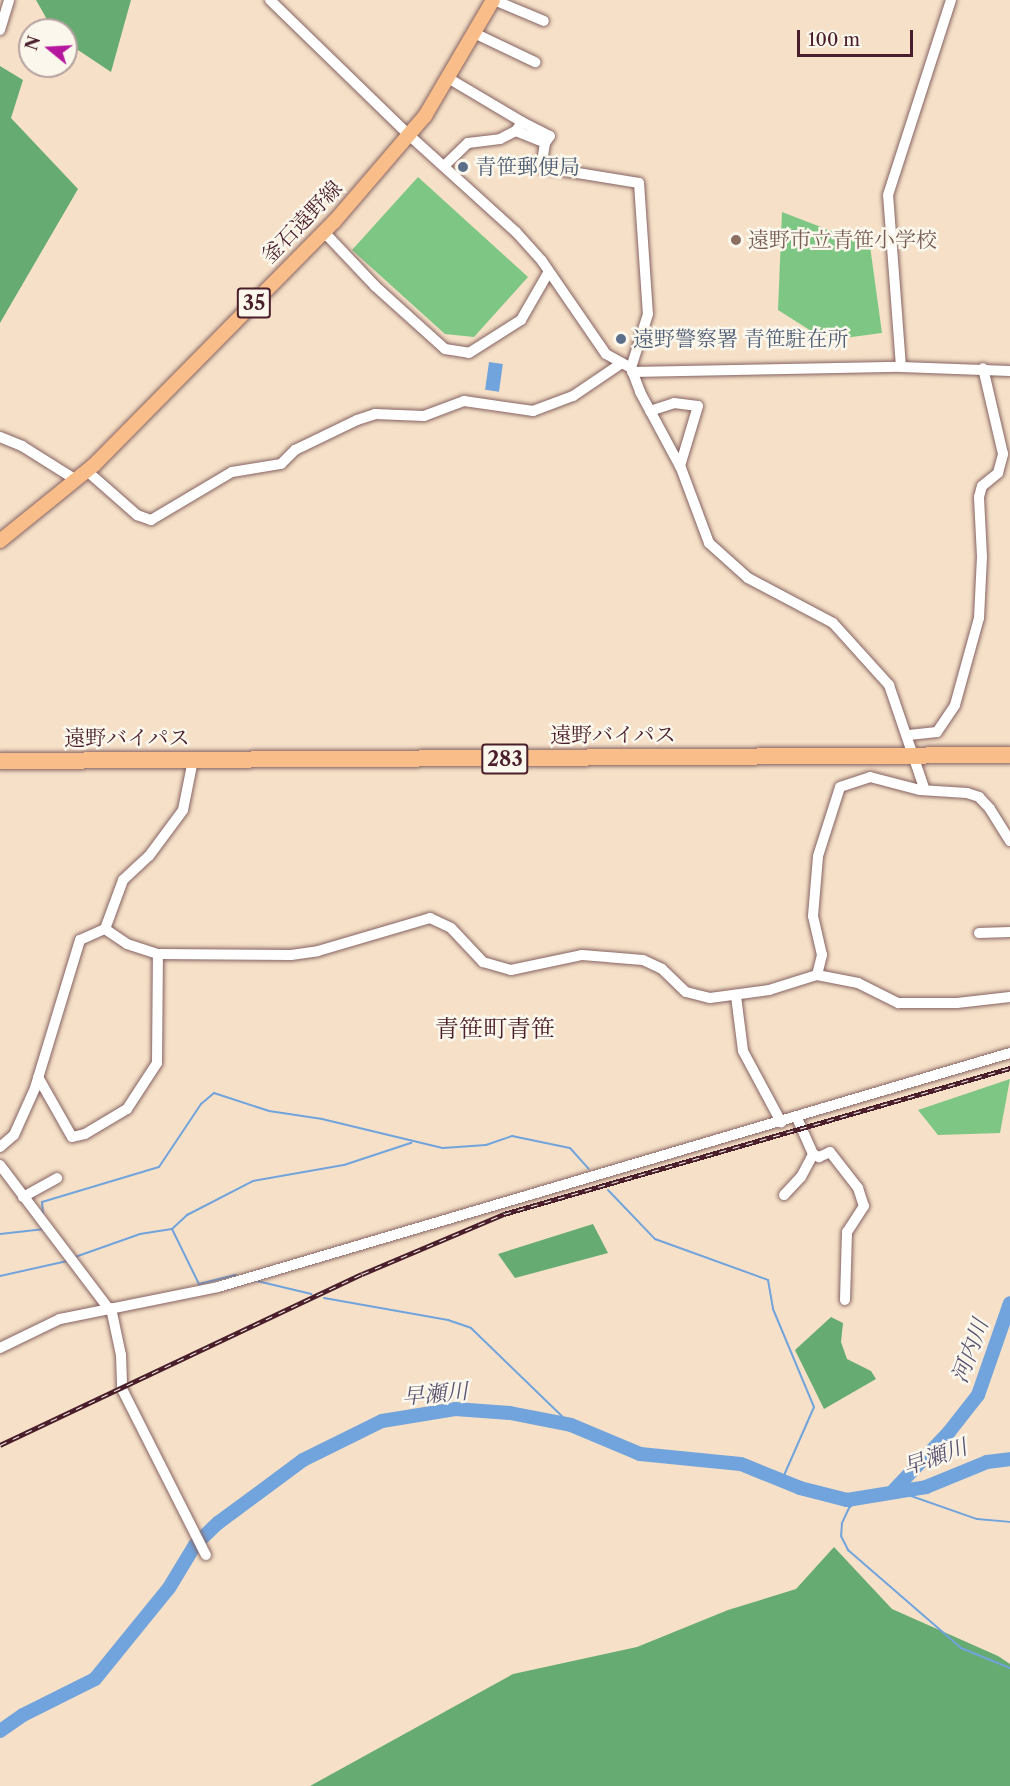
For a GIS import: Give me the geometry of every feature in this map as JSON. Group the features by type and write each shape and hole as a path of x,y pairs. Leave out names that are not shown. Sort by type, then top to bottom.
{"highway":[{"name":"遠野バイパス","path":"0,770 192,765 916,760 1010,755"},
{"name":"遠野バイパス","path":"916,760 1010,765"},
{"name":"遠野バイパス","path":"0,761 192,765"}],"main road":[{"name":"釜石遠野線","path":"0,541 87,471 324,232 410,136 448,78 494,0"}],"street":[{"path":"0,28 9,0"},
{"path":"270,0 410,136 516,232 606,354 620,364 632,370 901,367 1010,370"},
{"path":"494,0 544,21"},
{"path":"901,367 888,195 904,140 944,32 951,0"},
{"path":"474,33 535,62"},
{"path":"448,78 544,143 541,167 639,183 648,314 632,370 650,411 680,466 701,525 720,556 748,578 833,623 890,685 909,735 924,788"},
{"path":"444,166 468,143 500,140 519,127"},
{"path":"324,232 375,286 445,349 469,353 521,320 548,273"},
{"path":"87,471 137,515 151,520 232,472 281,464 295,450 357,420 375,414 424,416 464,401 533,411 573,396 620,364"},
{"path":"909,735 938,732 955,705 979,618 979,497 982,486 998,473 1003,454 988,369"},
{"path":"650,411 674,403 698,406 680,466"},
{"path":"0,437 22,446 75,480"},
{"path":"0,1147 14,1135 38,1077 80,940 105,929 123,880 149,856 183,810 192,765"},
{"path":"817,975 822,955 813,916 818,856 840,787 870,777 920,790 924,788 979,797 1010,841"},
{"path":"105,929 127,944 158,954 291,955 318,951 430,918 451,928 483,962 511,970 582,955 643,960 662,969 686,992 710,998 736,996 817,975 858,983 898,1003 957,1004 1010,997"},
{"path":"979,933 1010,932"},
{"path":"38,1077 72,1137 85,1134 127,1109 157,1063 158,954"},
{"path":"736,996 743,1051 782,1122"},
{"path":"0,1348 60,1319 218,1287 797,1118 1010,1053"},
{"path":"797,1118 813,1154 819,1157 830,1152 858,1188 864,1206 847,1232 845,1300"},
{"path":"784,1195 801,1177 813,1154"},
{"path":"0,1165 109,1308 121,1355 122,1389 206,1555"},
{"path":"23,1197 57,1178"}],"green space":[{"path":"36,0 131,0 111,72 78,50 78,18 46,18"},
{"path":"0,66 23,80 11,118 78,189 0,323"},
{"path":"418,177 528,277 474,337 445,334 352,250"},
{"path":"782,212 870,246 882,333 844,338 816,334 778,310"},
{"path":"1010,1079 1000,1133 938,1135 918,1110"},
{"path":"593,1224 608,1253 515,1278 498,1254"},
{"path":"831,1317 843,1323 841,1342 847,1359 871,1371 876,1379 824,1409 795,1350"},
{"path":"834,1547 892,1609 998,1656 1010,1664 1010,1786 310,1786 513,1674 637,1647 728,1610 796,1589"}],"water":[{"path":"489,362 503,364 499,392 485,390"}],"waterway":[{"path":"43,1215 42,1202 159,1167 201,1104 214,1093 269,1111 322,1119 443,1148 486,1145 512,1136 570,1148 589,1169"},
{"path":"75,1257 140,1234 172,1229 187,1215 253,1181 344,1165 411,1143"},
{"path":"608,1190 655,1239 768,1280 773,1309 814,1407 782,1480"},
{"path":"0,1234 45,1229"},
{"path":"172,1229 199,1284 236,1275"},
{"path":"0,1276 67,1261"},
{"path":"257,1281 311,1294"},
{"path":"324,1298 448,1320 471,1328 571,1425"},
{"name":"河内川","path":"894,1490 949,1432 978,1395 1010,1303"},
{"name":"早瀬川","path":"0,1731 23,1715 95,1679 169,1588 195,1545 218,1523 303,1460 382,1421 455,1409 510,1413 571,1425 640,1454 741,1464 800,1488 847,1500 926,1487 987,1462 1010,1459"},
{"path":"894,1490 977,1519 1010,1522"},
{"path":"860,1499 849,1508 842,1523 841,1536 848,1550 961,1648 1010,1668"}],"railway":[{"path":"0,1445 362,1274 504,1214 1010,1068"}],"place":[{"name":"青笹郵便局","path":"463,167"},
{"name":"遠野市立青笹小学校","path":"736,240"},
{"name":"遠野警察署 青笹駐在所","path":"621,339"}],"district":[{"name":"青笹町青笹","path":"495,1029"}]}
